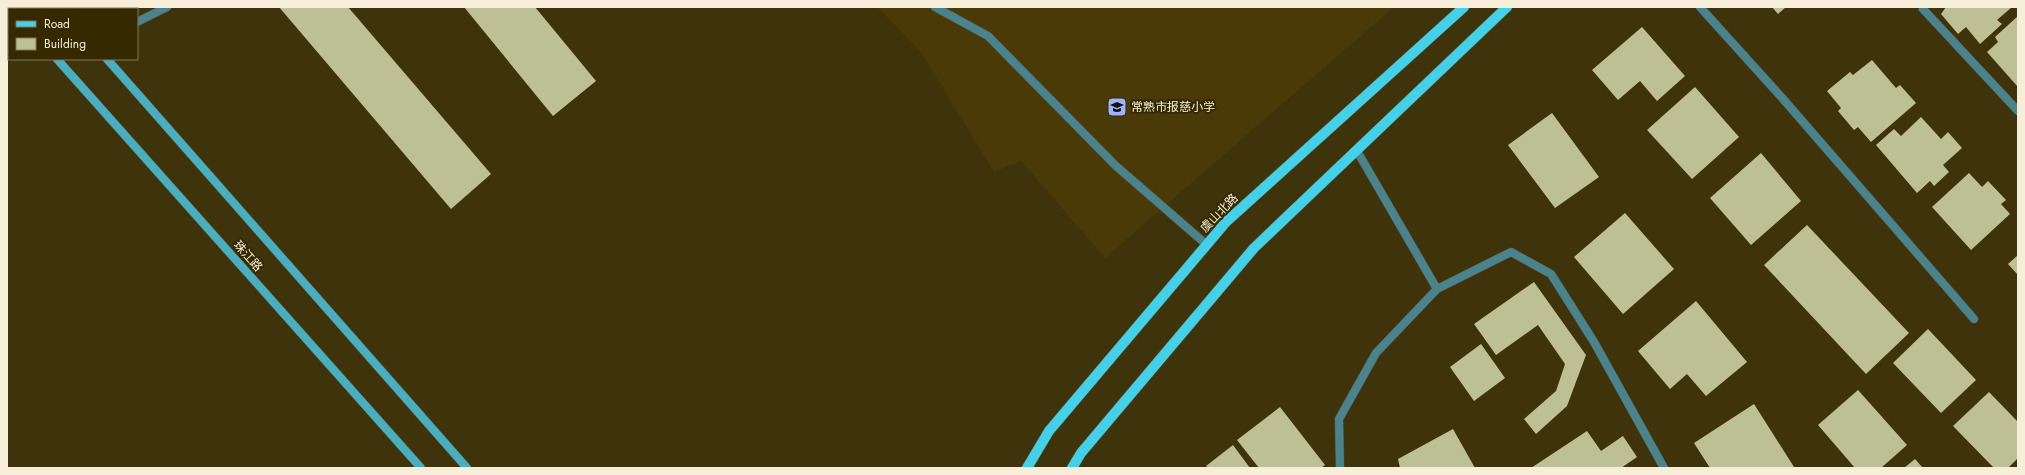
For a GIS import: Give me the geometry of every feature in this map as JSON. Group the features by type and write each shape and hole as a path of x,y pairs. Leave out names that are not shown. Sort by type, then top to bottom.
{"main road":[{"name":"虞山北路","path":"1027,468 1049,431 1226,222 1464,7"},
{"path":"1072,468 1081,453 1254,248 1507,7"},
{"name":"珠江路","path":"58,60 421,468"},
{"name":"珠江路","path":"108,60 467,468"}],"street":[{"path":"138,22 167,7"},
{"path":"935,7 988,36 1116,166 1207,244"},
{"path":"1700,7 1789,106 1974,319"},
{"path":"1923,9 2018,111"},
{"path":"1357,150 1437,289"},
{"path":"1340,468 1339,419 1376,353 1437,289 1511,252 1551,274 1594,342 1664,468"}],"shaded area":[{"name":"常熟市报慈小学","path":"877,7 1394,7 1105,258 1021,161 994,172 921,52"}],"building":[{"path":"279,7 348,7 491,174 451,209"},
{"path":"464,7 535,7 596,81 553,116"},
{"path":"1772,7 1786,7 1778,14"},
{"path":"1946,7 2012,7 1997,20 2002,24 1980,44 1966,27 1958,34 1941,14"},
{"path":"2018,16 2018,87 1987,52 1998,42 1995,37"},
{"path":"1642,27 1685,76 1657,101 1640,81 1618,100 1592,70"},
{"path":"1872,60 1896,88 1900,85 1916,103 1871,142 1858,127 1854,130 1838,111 1841,108 1827,91 1850,72 1853,75"},
{"path":"1695,87 1739,137 1692,179 1647,130"},
{"path":"1552,113 1599,177 1555,208 1508,145"},
{"path":"1921,117 1941,139 1948,132 1962,148 1943,165 1949,172 1934,186 1930,181 1917,193 1876,145 1894,129 1901,136"},
{"path":"1761,153 1801,201 1751,245 1710,198"},
{"path":"1969,173 1982,187 1988,181 2006,200 2001,204 2010,214 1971,250 1932,207"},
{"path":"1625,213 1674,269 1623,314 1574,257"},
{"path":"1807,225 1909,333 1866,374 1764,265"},
{"path":"2018,255 2018,275 2008,264"},
{"path":"1534,282 1586,355 1567,406 1536,434 1524,419 1556,391 1565,364 1538,325 1496,355 1474,324"},
{"path":"1696,301 1747,362 1706,396 1687,374 1670,389 1638,351"},
{"path":"1928,329 1976,380 1941,413 1893,363"},
{"path":"1481,344 1505,378 1474,401 1450,367"},
{"path":"1858,390 1907,445 1881,468 1855,468 1818,425"},
{"path":"1989,392 2018,422 2018,458 2008,468 1994,468 1953,426"},
{"path":"1754,404 1794,467 1710,468 1694,443"},
{"path":"1280,407 1325,465 1321,468 1259,468 1237,440"},
{"path":"1453,429 1475,468 1400,468 1398,459"},
{"path":"1587,431 1601,451 1623,436 1637,457 1621,468 1531,468"},
{"path":"1233,445 1250,468 1208,468 1206,466"},
{"path":"1915,459 1923,468 1904,468"}],"place":[{"name":"常熟市报慈小学","path":"1117,107"}]}
